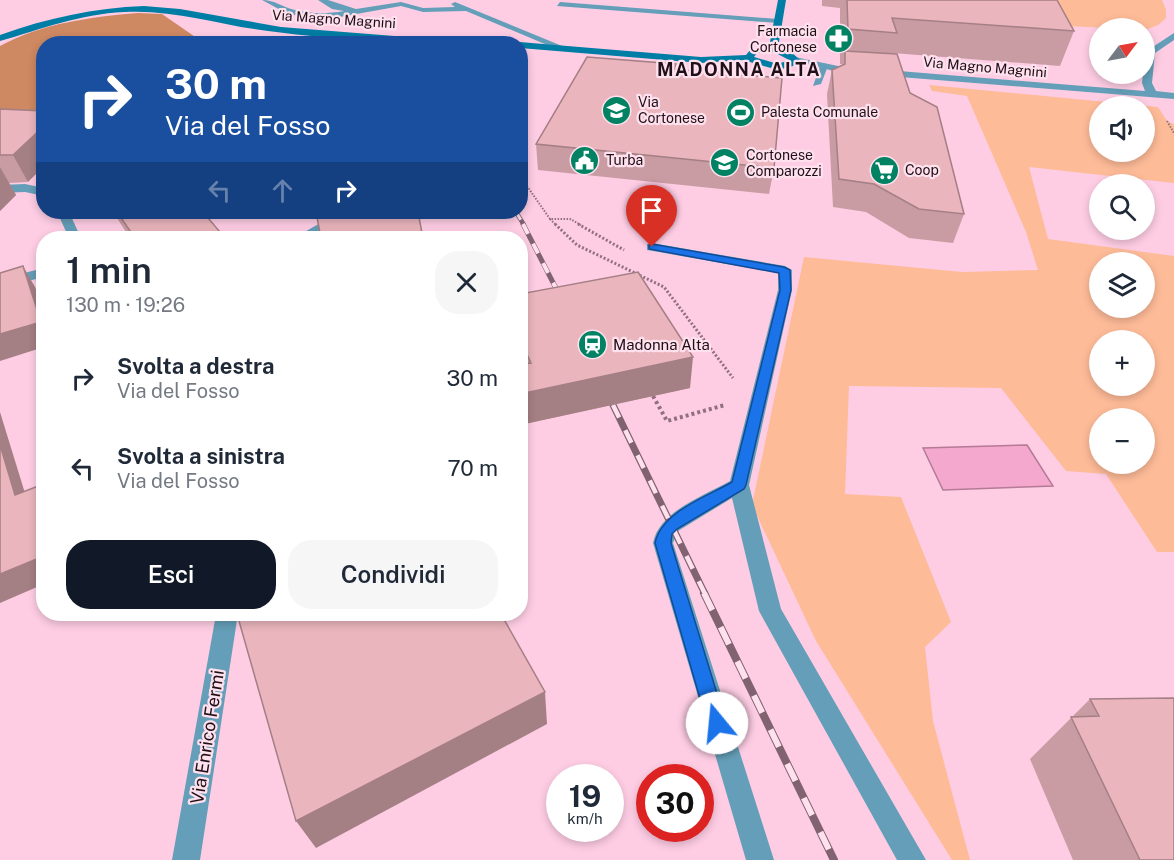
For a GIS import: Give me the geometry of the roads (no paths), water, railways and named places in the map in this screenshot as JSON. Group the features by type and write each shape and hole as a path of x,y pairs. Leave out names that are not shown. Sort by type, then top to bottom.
{"street":[{"name":"Via Magno Magnini","path":"266,0 291,12 323,17 401,4 423,10 467,9"},
{"name":"Via Magno Magnini","path":"322,0 335,7 362,12"},
{"name":"Via Magno Magnini","path":"445,0 562,48"},
{"path":"773,50 782,0"},
{"name":"Via Magno Magnini","path":"0,38 37,25 142,4 279,30 370,36"},
{"path":"1152,94 1147,83 1150,52 1174,36"},
{"name":"Via Magno Magnini","path":"528,46 709,61 749,58 758,64 773,66 788,65 795,60"},
{"name":"Via Magno Magnini","path":"749,58 750,53 754,51 773,50 791,54 795,60 898,77 1174,96"},
{"path":"0,189 25,188 36,190"},
{"path":"315,231 327,225 351,222"},
{"path":"652,247 784,270 785,290 753,404 739,485 770,611 912,860"},
{"path":"0,284 36,274"},
{"path":"739,485 671,525 665,532 663,543 760,860"},
{"name":"Via Enrico Fermi","path":"186,860 226,621"}],"lane":[{"path":"604,8 607,2 612,0"},
{"path":"560,4 778,21"},
{"path":"816,84 824,66"}],"railway":[{"path":"520,219 524,225"},
{"path":"523,224 527,231"},
{"path":"528,234 563,302"},
{"path":"613,405 705,594"},
{"path":"704,593 834,860"}],"place":[{"name":"Farmacia Cortonese","path":"838,39"},
{"name":"Via Cortonese","path":"617,110"},
{"name":"Palesta Comunale","path":"740,112"},
{"name":"Turba","path":"585,160"},
{"name":"Cortonese Comparozzi","path":"725,163"},
{"name":"Coop","path":"884,170"},
{"name":"Madonna Alta","path":"592,344"}],"district":[{"name":"MADONNA ALTA","path":"739,69"}]}
